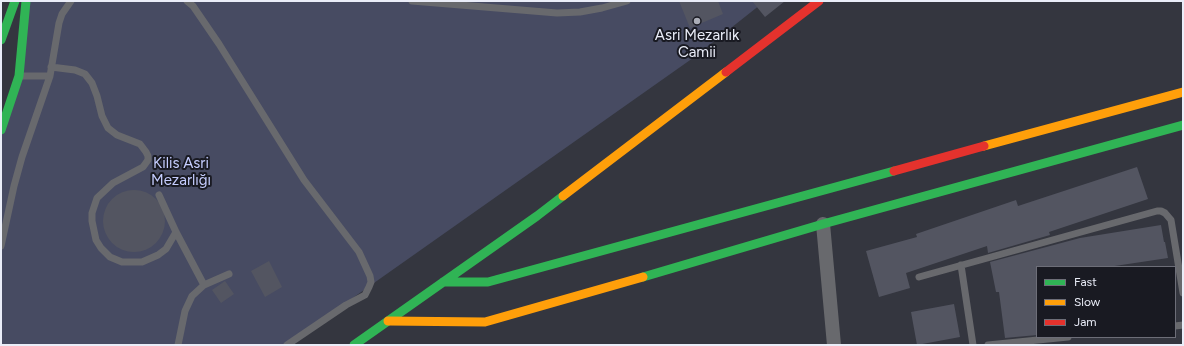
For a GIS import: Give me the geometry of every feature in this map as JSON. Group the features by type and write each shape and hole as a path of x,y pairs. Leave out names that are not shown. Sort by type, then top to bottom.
{"street":[{"path":"1,130 19,76 26,1"},
{"path":"354,345 537,216 806,7 819,1"},
{"path":"1,40 11,6 25,13"},
{"path":"443,282 488,282 1183,92"},
{"path":"388,321 485,322 701,261 822,224 1183,125"},
{"path":"822,224 834,345"}],"lane":[{"path":"1,246 22,157 50,76 62,14 71,1"},
{"path":"187,1 193,6 219,44 304,180 358,252 370,276 370,288 365,295 346,305 287,345"},
{"path":"412,1 557,13 580,12 627,1"},
{"path":"51,67 75,70 85,74 92,82 102,116 108,128 116,135 140,144 148,156 148,160 143,167 113,183 97,198 92,213 92,221 93,230 101,248 110,257 122,262 142,262 158,255 166,249 176,232"},
{"path":"19,76 50,76"},
{"path":"159,195 176,232 204,285"},
{"path":"919,277 1161,211 1171,220 1183,293"},
{"path":"962,265 973,345"},
{"path":"178,345 188,303 192,296 204,285 229,274"},
{"path":"988,345 1058,338"}],"green space":[{"name":"Kilis Asri Mezarlığı","path":"23,1 765,1 693,58 286,345 1,345 1,122 20,64"}],"building":[{"name":"Asri Mezarlık Camii","path":"679,1 718,1 723,14 690,28"},
{"path":"752,1 785,1 765,17"},
{"path":"1137,167 1148,199 1049,232 1050,235 988,253 987,246 906,273 910,288 879,297 866,251 917,237 916,234 1016,200 1018,206"},
{"path":"134,190 146,192 156,199 163,209 165,221 163,233 156,243 146,250 134,252 122,250 112,243 105,233 103,221 105,209 112,199 122,192"},
{"path":"1161,225 1168,258 1115,266 1036,266 1036,335 1005,338 999,292 996,292 990,262 1080,238"},
{"path":"269,261 282,287 265,297 251,271"},
{"path":"225,281 234,294 221,303 212,290"},
{"path":"954,304 960,337 917,345 911,312"}],"traffic: fast":[{"path":"1,40 15,1"},
{"path":"1,130 19,76 26,1"},
{"path":"643,277 823,224 1183,125"},
{"path":"443,282 488,282 894,171"},
{"path":"354,345 563,196"}],"traffic: slow":[{"path":"563,196 726,72"},
{"path":"984,146 1183,92"},
{"path":"388,321 485,322 643,277"}],"traffic: jam":[{"path":"726,72 819,1"},
{"path":"894,171 984,146"}],"place":[{"name":"Asri Mezarlık Camii","path":"697,21"}]}
